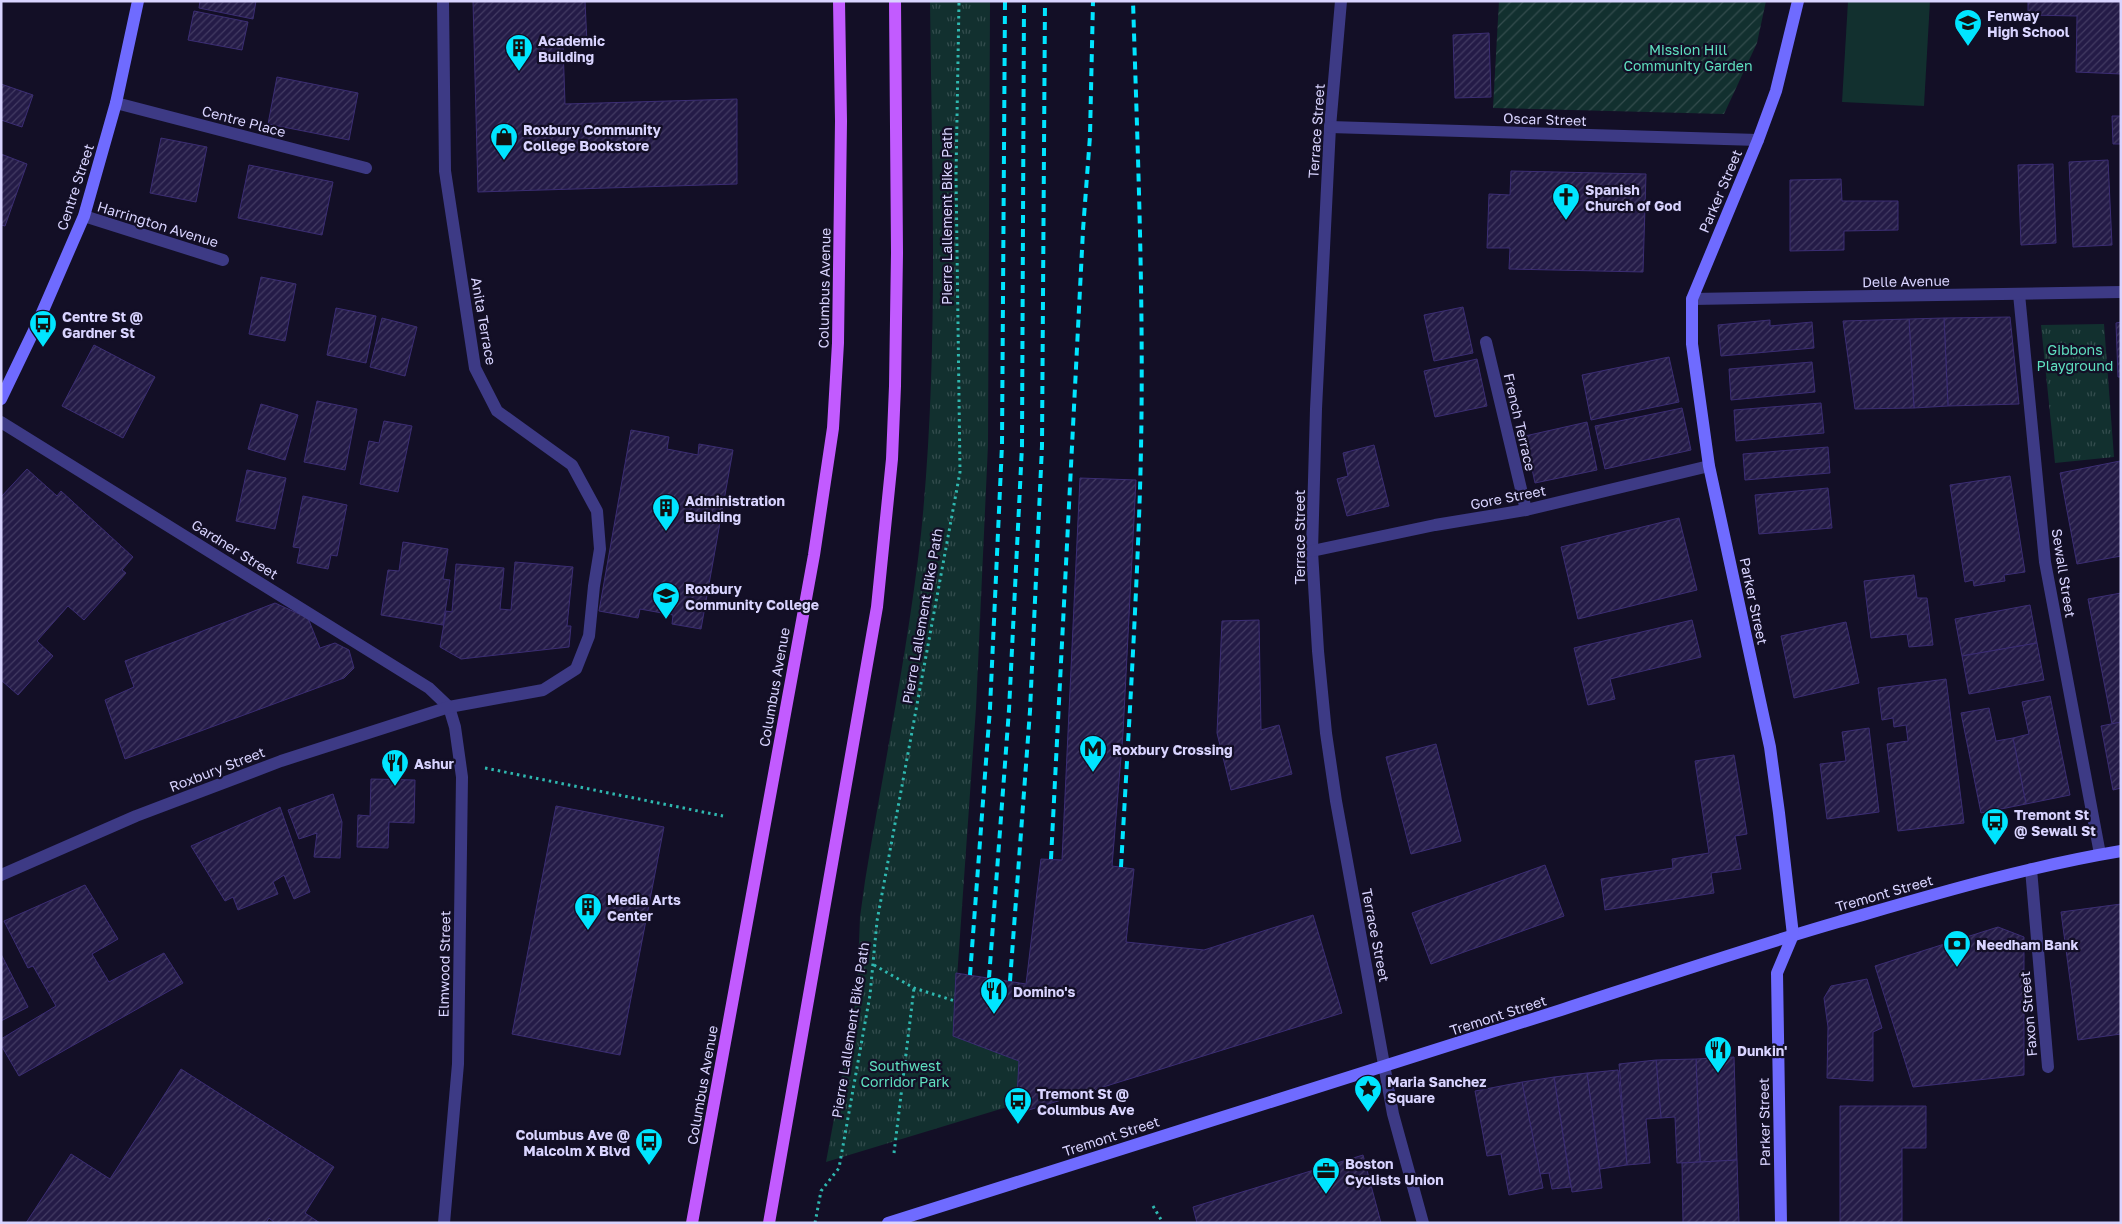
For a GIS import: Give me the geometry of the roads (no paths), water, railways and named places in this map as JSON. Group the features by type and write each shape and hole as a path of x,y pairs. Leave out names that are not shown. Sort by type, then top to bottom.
{"main road":[{"name":"Centre Street","path":"1,399 38,322 84,216 116,103 138,1"},
{"name":"Columbus Avenue","path":"692,1223 814,556 833,428 838,343 841,121 839,1"},
{"path":"769,1223 877,607 885,532 892,459 896,342 895,1"},
{"name":"Parker Street","path":"1781,1223 1777,973 1793,935 1770,747 1709,466 1692,344 1692,300 1758,140 1776,91 1798,1"},
{"name":"Tremont Street","path":"888,1223 1902,902 2031,869 2121,851"}],"street":[{"name":"Anita Terrace","path":"443,1 445,171 475,368 497,411 572,466 597,511 600,549 589,636 576,668 543,690 449,707"},
{"name":"Terrace Street","path":"1341,1 1330,127 1316,409 1312,551 1318,651 1326,733 1337,810 1393,1114 1423,1223"},
{"name":"Centre Place","path":"116,103 366,168"},
{"name":"Oscar Street","path":"1330,127 1758,140"},
{"name":"Harrington Avenue","path":"84,216 223,260"},
{"name":"Delle Avenue","path":"1692,300 2121,292"},
{"name":"Sewall Street","path":"2019,294 2045,562 2100,854"},
{"name":"French Terrace","path":"1486,342 1526,510"},
{"name":"Gardner Street","path":"1,422 430,688 449,707"},
{"name":"Gore Street","path":"1312,551 1435,525 1526,510 1709,466"},
{"name":"Elmwood Street","path":"444,1223 458,1064 462,777 455,727 449,707"},
{"name":"Roxbury Street","path":"1,875 136,816 263,768 449,707"},
{"name":"Faxon Street","path":"2031,869 2048,1067"}],"railway":[{"path":"970,975 990,708 1002,445 1005,1"},
{"path":"989,978 1009,710 1022,446 1024,1"},
{"path":"1010,981 1030,711 1042,446 1045,1"},
{"path":"1051,859 1083,230 1090,136 1093,1"},
{"path":"1121,867 1140,489 1142,367 1133,1"}],"place":[{"name":"Fenway High School","path":"1968,47"},
{"name":"Academic Building","path":"519,72"},
{"name":"Roxbury Community College Bookstore","path":"504,161"},
{"name":"Spanish Church of God","path":"1566,221"},
{"name":"Centre St @ Gardner St","path":"43,348"},
{"name":"Administration Building","path":"666,532"},
{"name":"Roxbury Community College","path":"666,620"},
{"name":"Roxbury Crossing","path":"1093,773"},
{"name":"Ashur","path":"395,787"},
{"name":"Tremont St @ Sewall St","path":"1995,846"},
{"name":"Media Arts Center","path":"588,931"},
{"name":"Needham Bank","path":"1957,968"},
{"name":"Domino's","path":"994,1015"},
{"name":"Dunkin'","path":"1718,1074"},
{"name":"Maria Sanchez Square","path":"1368,1113"},
{"name":"Tremont St @ Columbus Ave","path":"1018,1125"},
{"name":"Columbus Ave @ Malcolm X Blvd","path":"649,1166"},
{"name":"Boston Cyclists Union","path":"1326,1195"}],"park label":[{"name":"Mission Hill Community Garden","path":"1688,58"},
{"name":"Gibbons Playground","path":"2075,358"},
{"name":"Southwest Corridor Park","path":"905,1074"}]}
